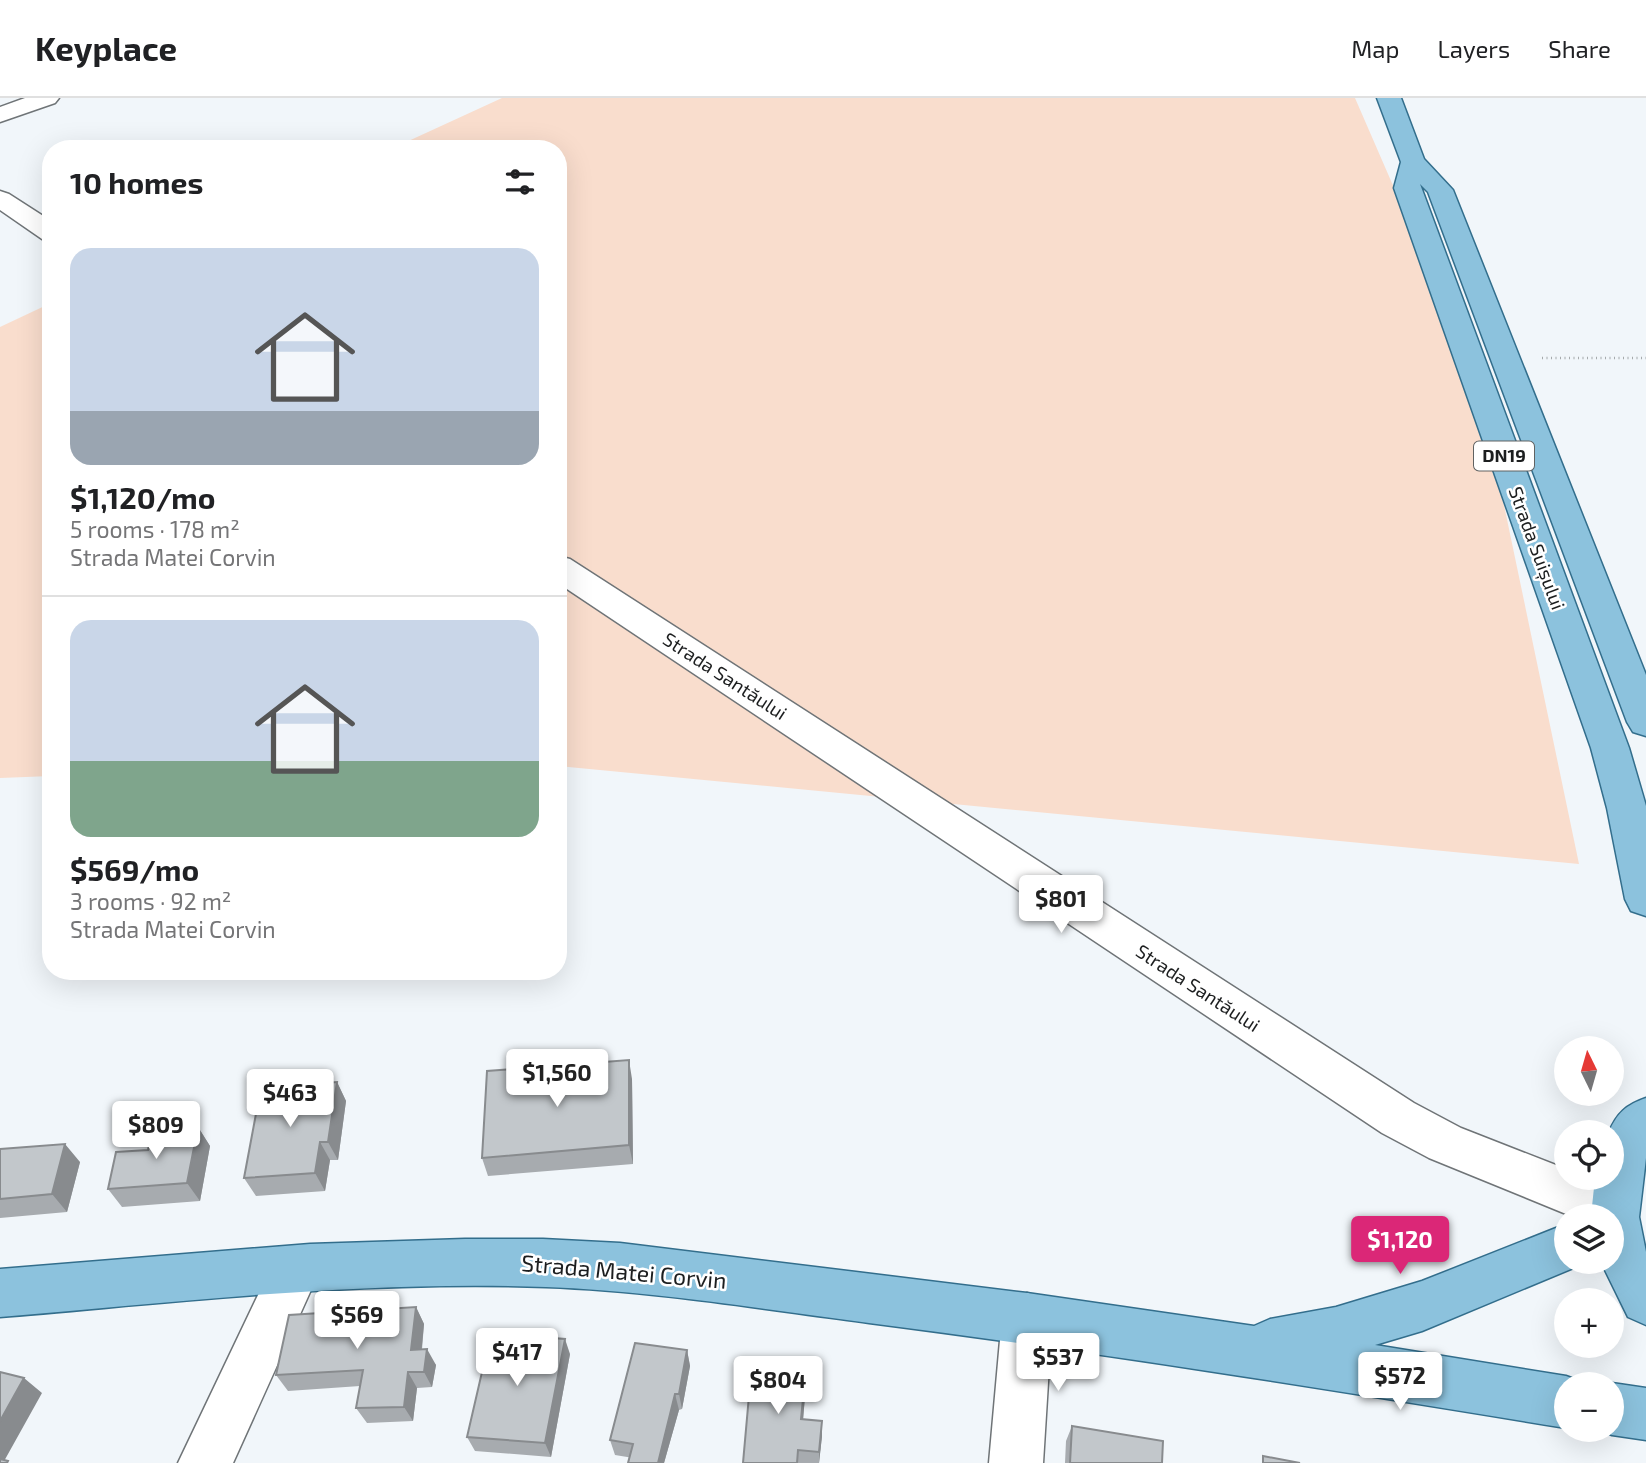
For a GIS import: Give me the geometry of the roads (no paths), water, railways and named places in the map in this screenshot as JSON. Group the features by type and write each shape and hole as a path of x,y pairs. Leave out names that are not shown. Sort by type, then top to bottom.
{"main road":[{"name":"Strada Suișului","path":"1388,98 1413,162 1440,190 1646,722"},
{"name":"Strada Suișului","path":"1413,162 1407,188 1610,748 1627,808 1646,899"},
{"path":"1616,1204 1625,1145 1644,1116"},
{"name":"Strada Matei Corvin","path":"1245,1350 1336,1332 1422,1306 1554,1252"},
{"name":"Strada Matei Corvin","path":"0,1293 295,1270 465,1261 559,1262 1027,1318 1554,1400"},
{"path":"1624,1263 1646,1300"},
{"path":"1624,1411 1646,1415"}],"street":[{"path":"0,116 47,98"},
{"path":"0,199 42,227"},
{"name":"Strada Santăului","path":"567,573 1387,1111 1445,1143 1573,1204"},
{"path":"205,1463 295,1270"},
{"path":"1016,1463 1027,1318"}]}
